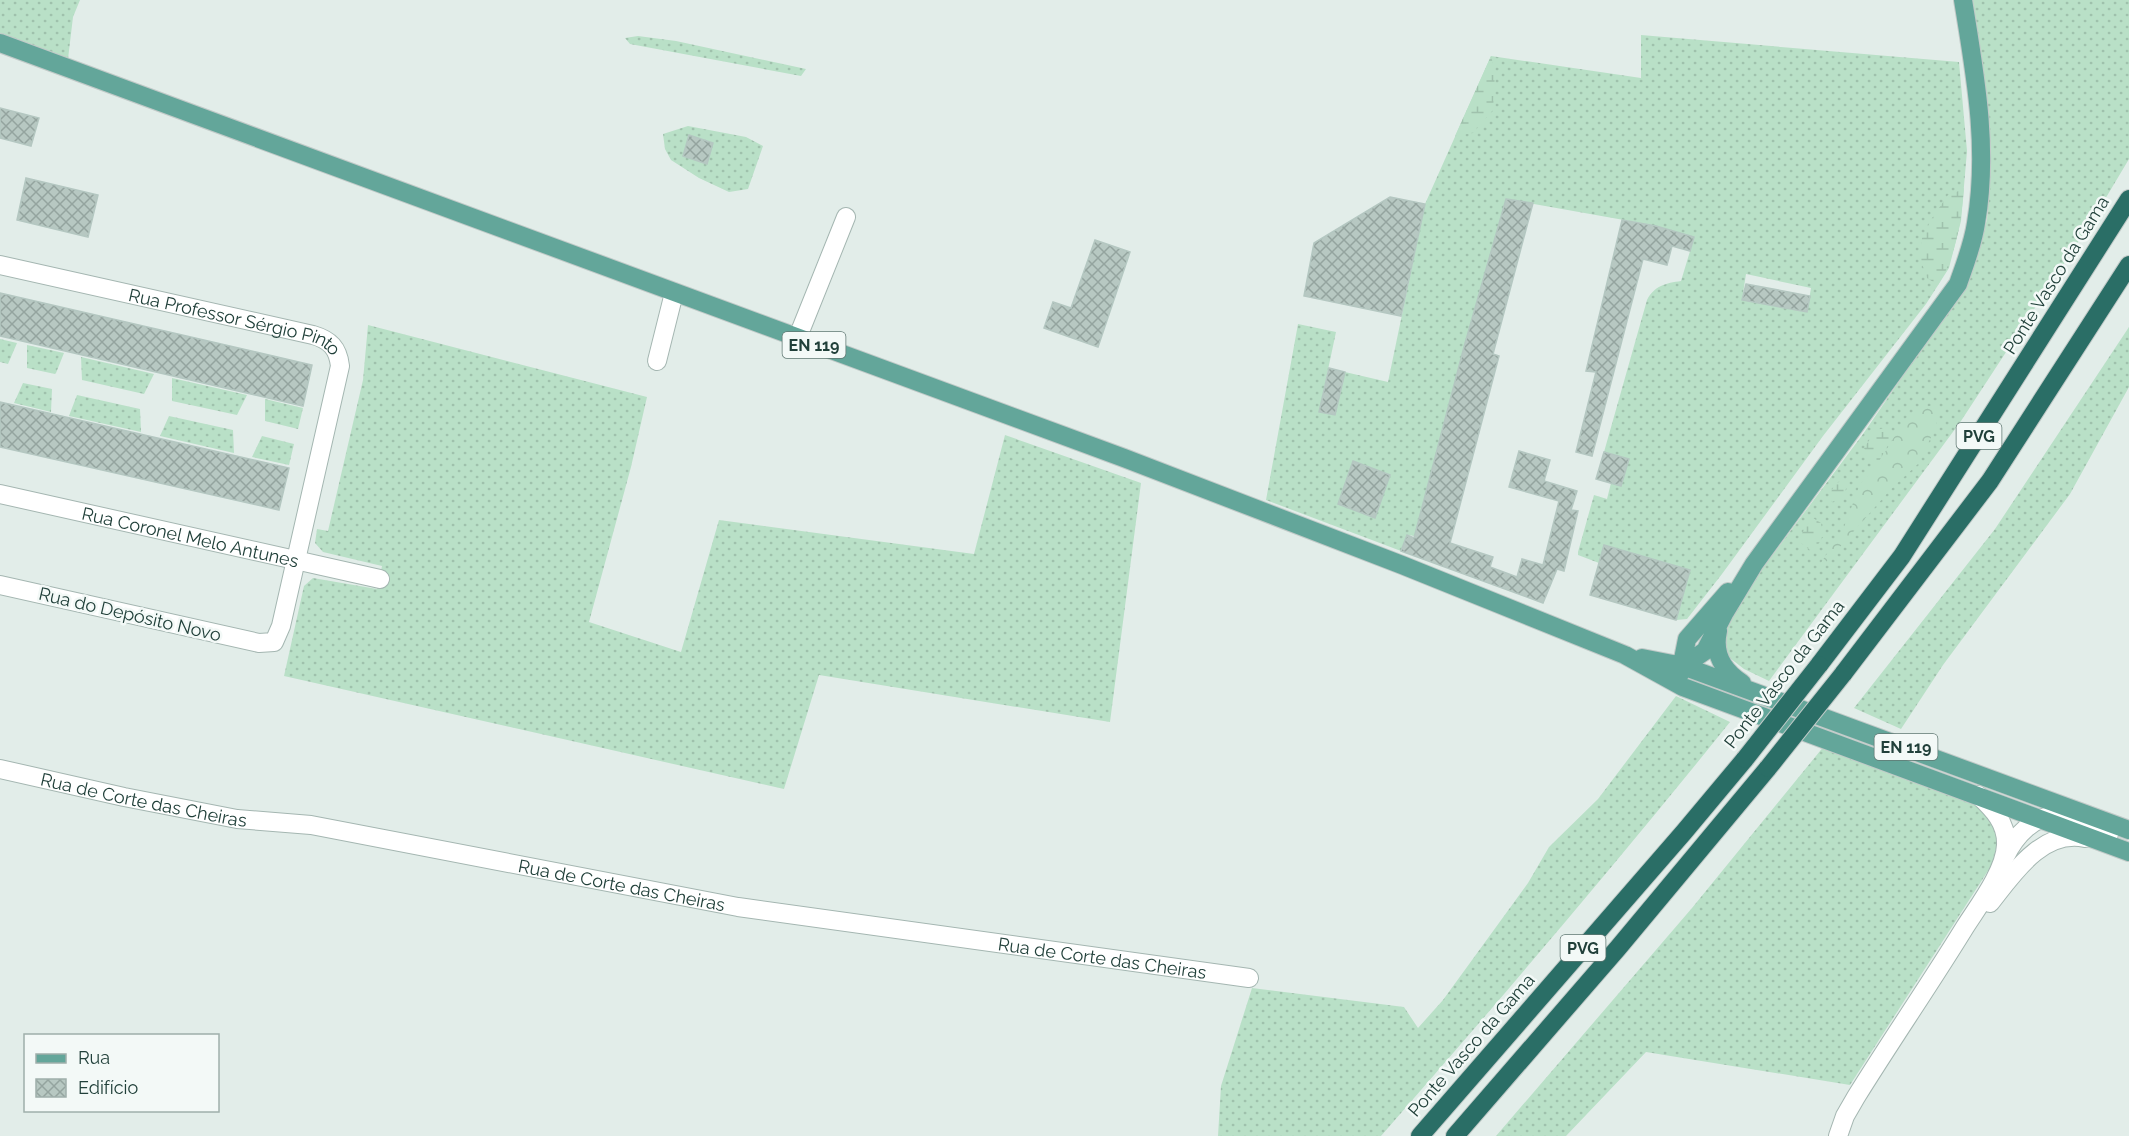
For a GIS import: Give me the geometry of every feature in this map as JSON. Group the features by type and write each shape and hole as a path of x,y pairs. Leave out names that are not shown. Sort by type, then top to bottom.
{"highway":[{"name":"Ponte Vasco da Gama","path":"1420,1136 1745,759 1902,556 2129,200"},
{"name":"PVG","path":"1455,1136 1624,940 1768,768 1843,674 1990,481 2129,265"}],"main road":[{"path":"1683,666 1705,651 1754,564 1958,284 1976,222 1982,152 1976,82 1963,0"},
{"name":"EN 119","path":"0,43 1124,458 1402,565 1625,655 1677,684 2129,852"},
{"path":"1677,684 1683,666 1687,639 1754,564"},
{"path":"1720,622 1716,644 1720,662 1731,676 1756,692"},
{"name":"EN 119","path":"1625,655 1683,666 2129,830"}],"street":[{"path":"797,339 846,217"},
{"name":"Rua Professor Sérgio Pinto","path":"0,265 313,335 326,339 339,356 340,366 279,634 274,642 259,643"},
{"path":"657,361 674,292"},
{"name":"Rua Coronel Melo Antunes","path":"0,494 380,579"},
{"name":"Rua do Depósito Novo","path":"0,585 259,643"},
{"name":"Rua de Corte das Cheiras","path":"0,769 237,819 311,825 738,907 1249,978"},
{"path":"1935,976 1995,897 2037,849 2041,840 2042,820 2030,798 2018,789"},
{"path":"1978,795 1997,814 2002,825 2006,844 2001,865"},
{"path":"1838,1136 1856,1096 1935,976 2016,838 2031,824 2058,816 2129,839"},
{"path":"2026,861 2045,844 2064,836 2100,842"}],"green space":[{"path":"0,0 80,0 73,17 68,59 0,34"},
{"path":"1971,0 2129,0 2129,159 2095,216 1961,421 1769,681 1744,669 1726,655 1726,629 1736,604 1863,434 1966,284 1987,220 1991,150"},
{"path":"1641,35 1959,62 1967,151 1961,221 1949,268 1926,304 1823,436 1687,619 1676,620 1690,570 1604,546 1599,563 1578,555 1594,495 1607,499 1611,483 1621,486 1629,459 1604,452 1647,300 1653,291 1661,286 1681,281 1694,238 1652,225 1506,199 1415,536 1407,535 1401,551 1266,500 1298,324 1336,332 1319,412 1335,415 1345,372 1388,382 1425,204 1491,56 1641,78","holes":["1746,274 1811,288 1807,312 1742,300","1353,462 1390,475 1375,517 1338,504"]},
{"path":"638,36 676,41 806,69 801,76 630,44 625,38"},
{"path":"1491,56 1495,72 1493,110 1473,133 1455,136"},
{"path":"688,126 746,137 763,146 748,189 729,192 699,178 671,160 665,149 663,134"},
{"path":"1964,189 1957,239 1938,285 1927,278 1920,258 1922,238 1948,195"},
{"path":"368,325 647,397 631,467 589,622 681,652 719,520 974,554 1005,435 1141,483 1110,722 819,675 784,789 284,676 304,586 313,578 377,589 382,566 323,552 315,543 317,529 328,531 363,380"},
{"path":"2129,327 2129,387 2070,494 1943,665 1901,729 1854,708 1995,529"},
{"path":"0,339 17,343 8,364 0,362"},
{"path":"27,345 64,353 55,374 27,368"},
{"path":"81,357 154,374 144,394 82,380"},
{"path":"172,378 247,395 237,415 172,401"},
{"path":"23,383 52,389 51,412 14,403"},
{"path":"77,395 140,409 141,432 69,416"},
{"path":"265,399 303,408 298,429 265,421"},
{"path":"1939,404 1936,427 1918,464 1891,489 1814,573 1843,530 1860,484 1876,467 1905,419 1916,409"},
{"path":"169,416 233,430 234,453 160,436"},
{"path":"1885,428 1895,433 1878,463 1870,459 1864,448 1876,430"},
{"path":"262,436 294,444 289,465 252,457"},
{"path":"1845,479 1846,489 1841,498 1832,502 1829,496 1832,490"},
{"path":"1813,518 1821,523 1823,537 1815,549 1810,550 1801,543 1801,536"},
{"path":"1676,696 1730,722 1558,931 1381,1136 1218,1136 1221,1086 1252,988 1404,1007 1418,1028 1443,1000 1528,883 1549,847 1598,799"},
{"path":"1829,740 1978,795 1999,834 1993,863 1850,1085 1646,1052 1566,1136 1496,1136 1692,908"}],"building":[{"path":"0,108 39,118 31,146 0,138"},
{"path":"689,135 713,143 707,164 683,156"},
{"path":"26,178 98,195 88,237 17,220"},
{"path":"1390,197 1425,204 1401,316 1304,296 1314,243"},
{"path":"1506,199 1533,203 1493,354 1499,356 1450,543 1493,557 1490,567 1517,577 1522,559 1543,565 1559,501 1509,487 1519,451 1550,460 1544,481 1577,491 1571,510 1578,511 1564,571 1557,569 1543,603 1401,551 1407,535 1414,538"},
{"path":"1622,220 1656,226 1694,237 1690,251 1672,246 1667,265 1643,259 1592,456 1576,452 1596,372 1586,371"},
{"path":"1095,240 1130,252 1098,347 1044,328 1053,302 1071,308"},
{"path":"1746,284 1810,296 1807,312 1742,300"},
{"path":"0,293 312,365 303,406 0,336"},
{"path":"1329,368 1345,372 1335,415 1319,412"},
{"path":"0,402 289,468 279,510 0,447"},
{"path":"1604,452 1629,459 1621,486 1596,479"},
{"path":"1353,461 1390,475 1375,518 1338,504"},
{"path":"1604,545 1690,570 1676,620 1590,595"}]}
